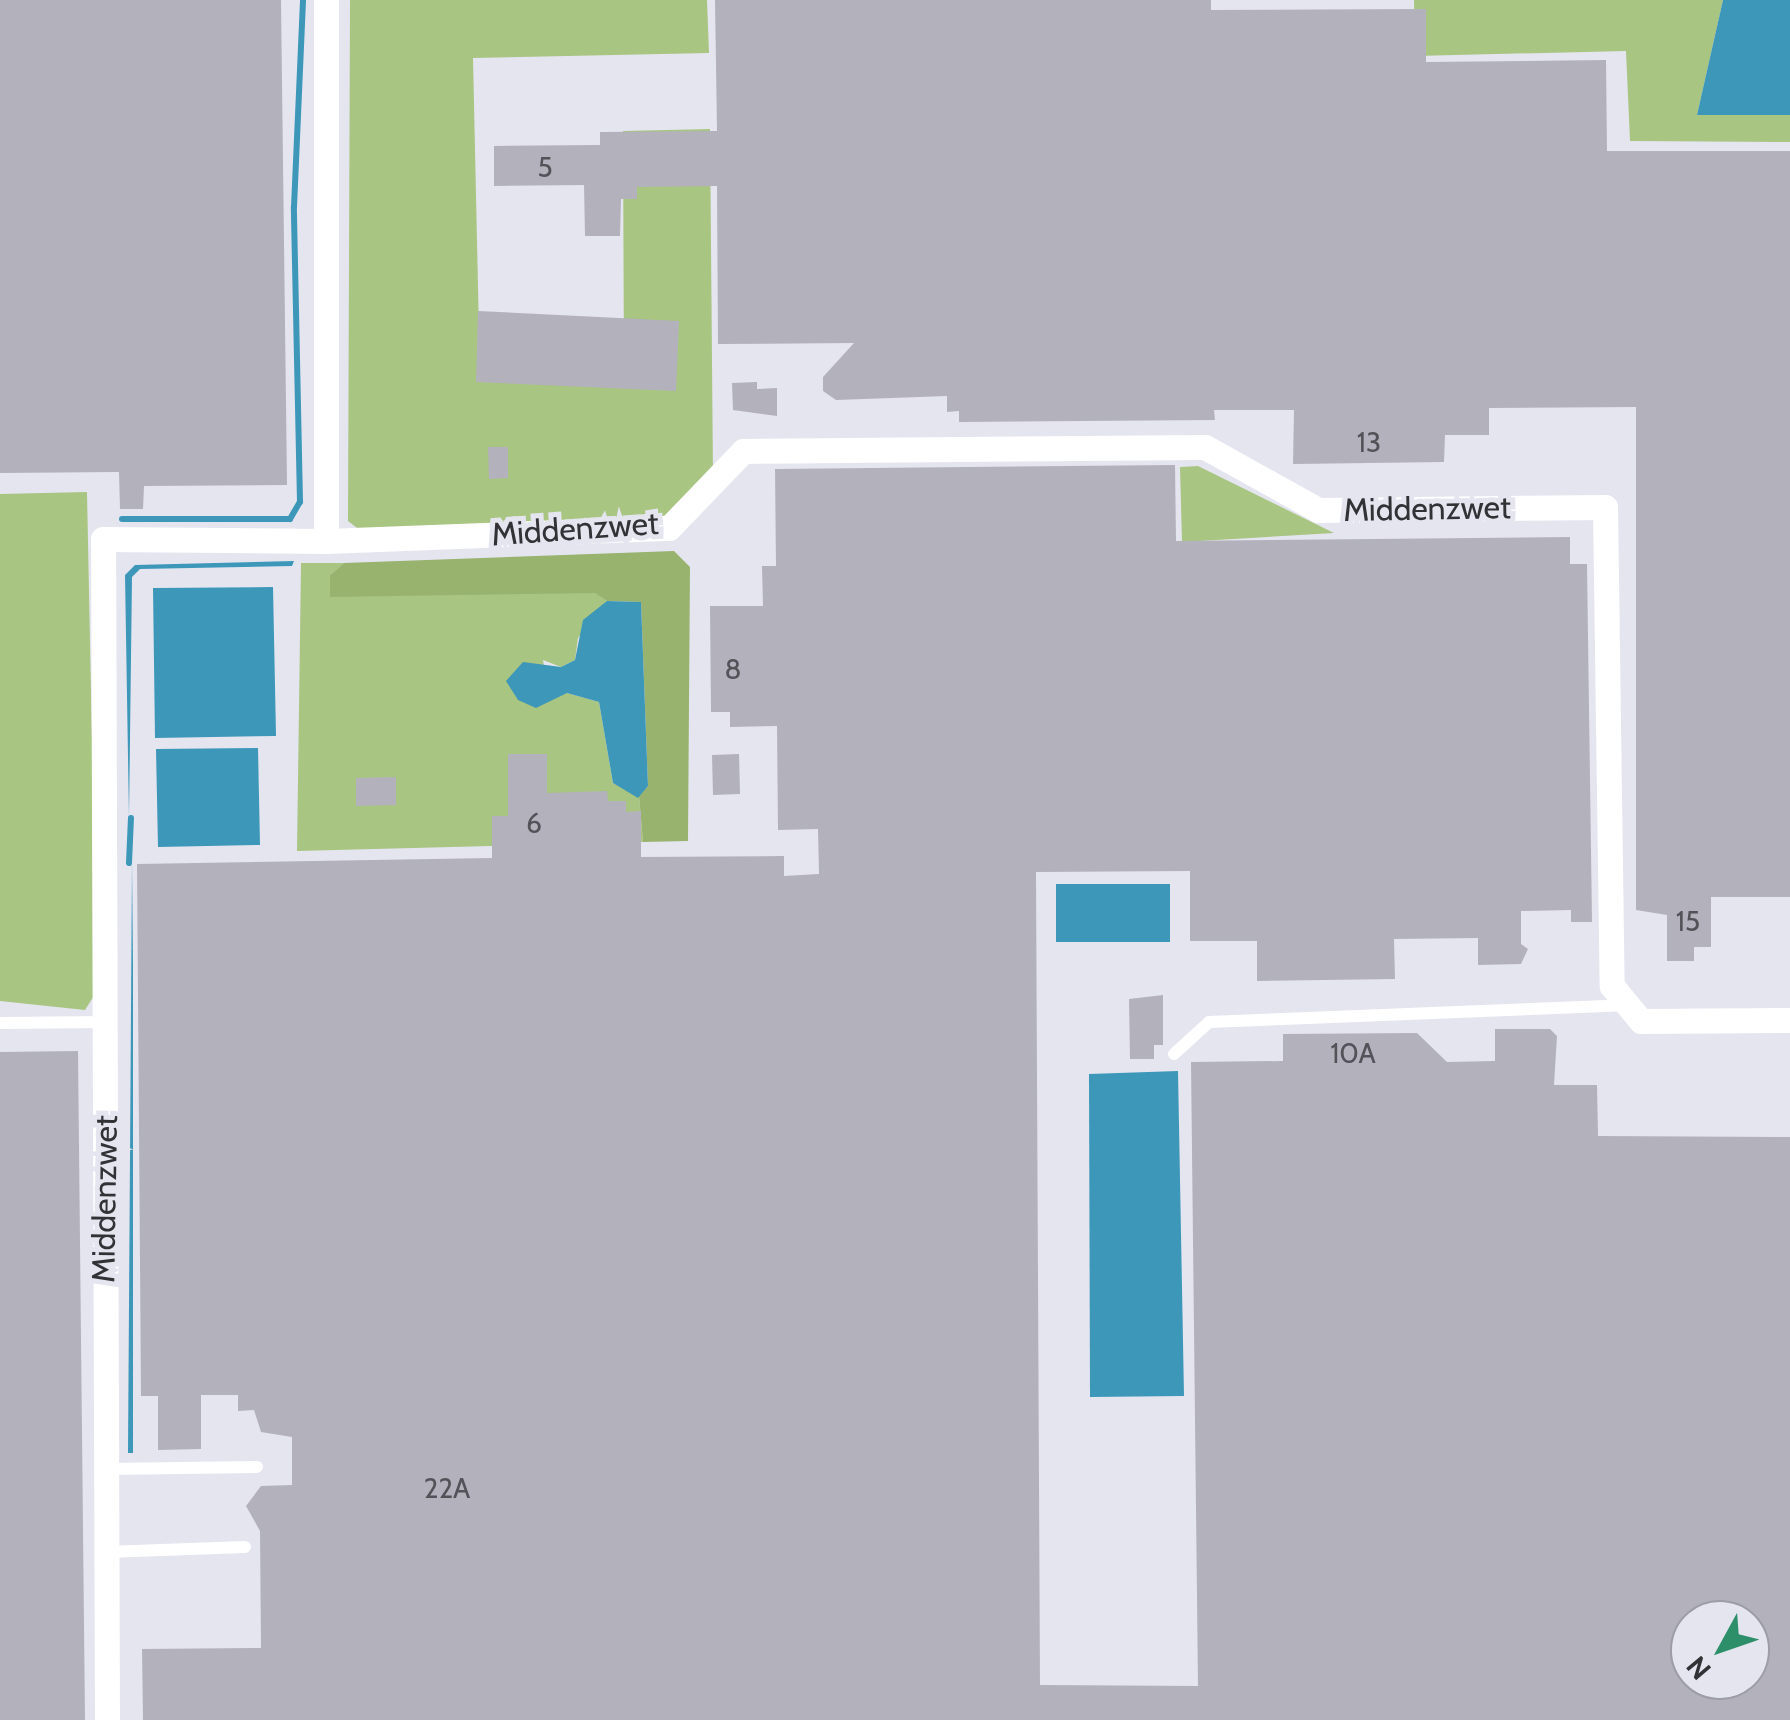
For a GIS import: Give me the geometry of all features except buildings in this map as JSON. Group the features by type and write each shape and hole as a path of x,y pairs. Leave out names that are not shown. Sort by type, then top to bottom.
{"street":[{"path":"326,0 326,540"},
{"name":"Middenzwet","path":"107,1720 103,1264 109,1022 103,540 326,540 668,528 743,451 1205,447 1318,510 1605,507 1612,986 1628,1005"},
{"path":"1628,1005 1640,1021 1790,1020"}],"lane":[{"path":"1174,1054 1209,1022 1628,1005"},
{"path":"0,1023 109,1022"},
{"path":"106,1469 257,1467"},
{"path":"106,1552 245,1547"}],"green space":[{"path":"350,0 707,0 709,53 473,58 480,378 624,383 623,131 710,129 713,475 668,522 361,531 348,521"},
{"path":"1414,0 1723,0 1697,115 1790,115 1790,142 1630,141 1626,51 1415,56"},
{"path":"1198,466 1334,533 1182,542 1180,467"},
{"path":"87,492 97,991 85,1010 0,1001 0,494"},
{"path":"674,551 690,567 688,841 643,842 639,796 648,786 641,602 607,601 595,593 330,597 330,575 344,563"},
{"path":"301,563 344,563 330,575 596,593 607,601 578,638 575,660 561,667 543,660 549,697 567,693 599,702 613,783 639,796 643,842 297,851"}],"water":[{"path":"1723,0 1790,0 1790,115 1697,115"},
{"path":"294,561 292,566 140,569 132,577 129,818 125,575 135,565"},
{"path":"273,587 276,736 155,738 153,588"},
{"path":"607,601 641,602 648,786 638,798 613,783 599,702 567,693 536,708 518,700 506,681 523,662 561,667 575,660 583,620"},
{"path":"258,748 260,845 158,847 156,749"},
{"path":"132,862 133,1453 128,1453"},
{"path":"1056,884 1170,884 1170,942 1056,942"},
{"path":"1178,1071 1184,1396 1090,1397 1089,1074"}],"waterway":[{"path":"122,519 290,519 300,502 294,207 303,0"},
{"path":"129,863 131,818"}]}
